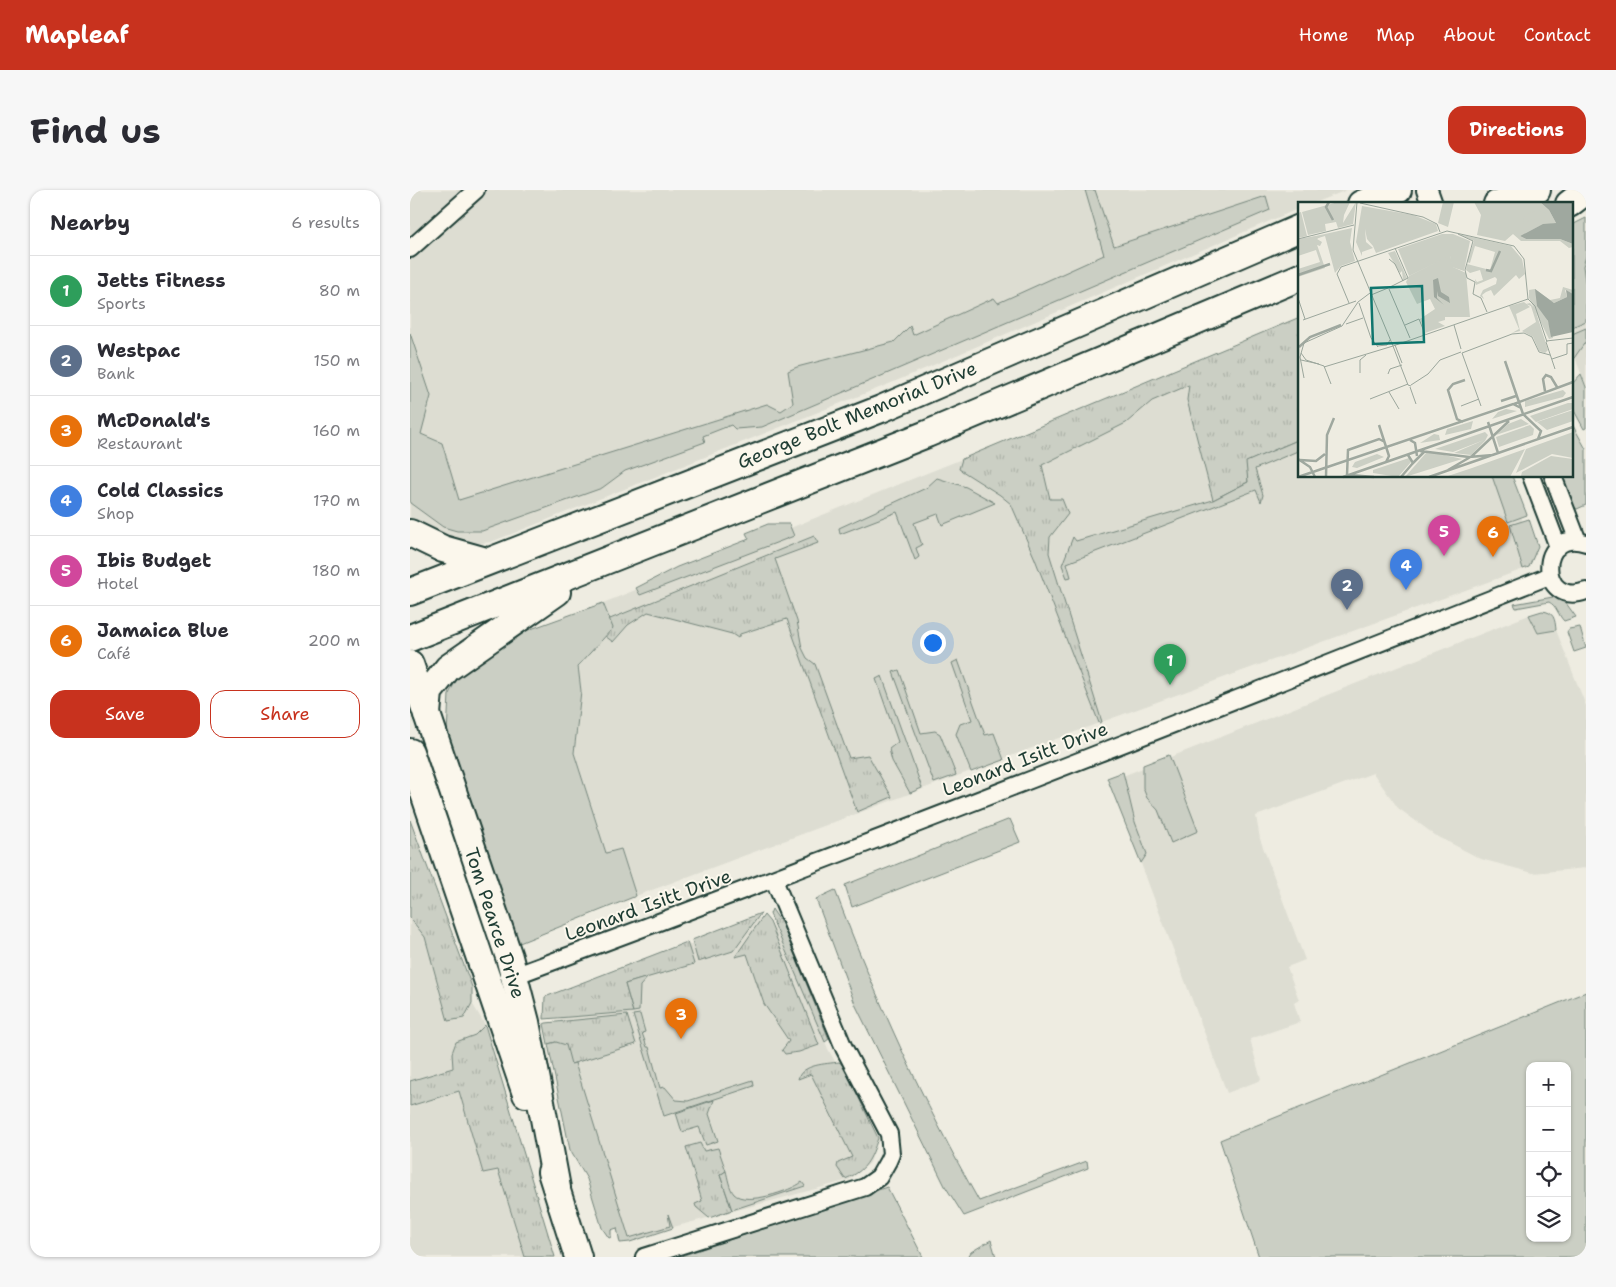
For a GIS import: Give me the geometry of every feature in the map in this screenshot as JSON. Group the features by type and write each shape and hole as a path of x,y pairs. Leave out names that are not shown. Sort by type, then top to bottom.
{"main road":[{"path":"1366,202 1398,190"},
{"path":"1503,202 1537,190"},
{"path":"1572,202 1586,191"},
{"name":"George Bolt Memorial Drive","path":"410,592 881,409 1011,351 1298,229"},
{"path":"410,638 927,434 1298,278"},
{"path":"410,533 443,549 486,561"},
{"path":"428,718 429,692 448,668 593,567"},
{"name":"Tom Pearce Drive","path":"410,664 514,976 526,1022 557,1188"},
{"name":"Tom Pearce Drive","path":"410,752 557,1188 578,1257"},
{"path":"410,773 424,795"}],"street":[{"path":"410,249 476,190"},
{"path":"1427,190 1431,202"},
{"path":"1532,478 1558,547"},
{"path":"1554,478 1582,542 1569,541 1558,547 1549,559 1549,576 1553,583 1565,592 1572,594 1586,591"},
{"name":"Leonard Isitt Drive","path":"514,976 774,880 920,821 1549,576"},
{"path":"644,1257 865,1187 879,1177 891,1154 889,1134 844,1048 774,880"}],"shaded area":[{"path":"410,190 1347,190 1316,202 1298,202 1298,209 889,384 491,542 464,545 424,531 410,520"},
{"path":"1586,243 1586,386 1574,355 1574,308"},
{"path":"1298,318 1298,478 1505,478 1536,553 1529,567 1099,723 636,896 621,849 606,853 574,753 581,691 578,666 613,628 603,603 962,459"},
{"path":"1529,615 1538,633 1556,630 1586,706 1586,868 1533,873 1481,859 1435,835 1398,808 1373,773 1256,816 1260,839 1305,960 1287,967 1299,1000 1294,1003 1300,1022 1250,1039 1261,1080 1227,1093 1110,781"},
{"path":"410,820 472,987 472,1003 485,1025 555,1257 410,1257"},
{"path":"755,917 765,920 782,935 828,1049 878,1138 870,1163 849,1180 621,1241 610,1213 556,1003"}],"green space":[{"path":"1085,190 1095,190 1114,246 1266,196 1270,210 762,427 735,429 731,425 703,436 705,442 625,471 602,488 482,531 457,531 443,527 410,503 410,333 431,396 421,434 442,443 459,500 767,404 781,411 793,403 788,371 894,342 910,326 913,335 994,298 998,303 1104,255"},
{"path":"1586,218 1586,256 1583,266 1586,288 1586,321 1574,326 1574,224"},
{"path":"1298,318 1298,440 1247,462 1248,482 1213,500 1187,400 1189,385 1152,401 1126,423 1042,465 1050,499 1062,499 1068,514 1050,537 1049,553 1102,722 1099,723 1035,559 1011,504 959,469 962,459"},
{"path":"1586,328 1586,341 1574,358 1574,333"},
{"path":"1581,374 1586,387 1586,428 1584,429 1574,411 1574,382"},
{"path":"1574,428 1586,449 1586,505 1577,509 1572,506 1562,478 1574,478"},
{"path":"1298,440 1298,451 1255,469 1263,495 1261,502 1256,490 1067,563 1071,577 1067,578 1062,565 1073,537 1076,541 1213,500 1248,482 1246,462"},
{"path":"937,478 966,487 995,503 942,525 938,514 914,523 922,545 916,548 919,557 915,560 897,512 840,534 839,528 926,488"},
{"path":"1493,478 1513,478 1527,515 1508,522"},
{"path":"1529,519 1538,546 1529,567 1523,569 1510,525"},
{"path":"768,524 789,524 794,536 640,595 636,588 677,567 749,539 746,533"},
{"path":"814,536 818,543 775,559 797,621 802,648 807,658 815,664 849,758 868,755 892,797 857,812 787,619 740,634 738,638 732,634 648,612 628,625 613,642 605,636 578,666 609,617 610,619"},
{"path":"1553,597 1563,599 1576,617 1564,621 1549,602 1516,608 1514,604"},
{"path":"603,603 613,628 578,666 581,691 574,753 606,853 621,849 636,896 517,944 447,734 449,694 463,666 506,638"},
{"path":"1542,611 1549,613 1553,617 1556,630 1538,633 1529,615"},
{"path":"1580,627 1586,648 1574,652 1567,632 1569,629"},
{"path":"958,660 985,735 994,733 1004,760 971,772 956,734 960,724 972,720 952,663"},
{"path":"899,670 921,733 935,731 940,734 956,775 934,783 893,672"},
{"path":"882,676 922,788 910,793 892,761 889,749 898,742 876,679"},
{"path":"1169,755 1198,831 1171,843 1158,810 1147,798 1143,788 1143,765"},
{"path":"1123,772 1135,822 1147,854 1141,863 1107,778"},
{"path":"1010,819 1020,842 852,907 845,885"},
{"path":"410,820 472,987 472,1003 464,1018 448,1021 425,937 410,918"},
{"path":"835,890 866,970 901,1049 938,1126 979,1201 1087,1161 1088,1168 964,1216 945,1186 855,1004 816,899"},
{"path":"772,909 782,924 829,1039 825,1042 770,914"},
{"path":"761,913 733,951 698,962 692,940"},
{"path":"764,915 770,922 819,1045 799,1052 785,1054 782,1050 789,1041 764,1004 747,954 735,957"},
{"path":"687,942 694,964 625,984 633,1012 544,1019 545,997"},
{"path":"648,977 640,986 639,1011 633,1012 625,984"},
{"path":"1586,992 1586,1257 1259,1257 1220,1140"},
{"path":"640,1014 645,1032 642,1033 647,1047 649,1047 660,1088 665,1087 676,1100 688,1101 753,1080 754,1086 664,1116 633,1015"},
{"path":"627,1015 636,1044 571,1064 556,1042 548,1044 544,1024 546,1023"},
{"path":"485,1025 555,1257 525,1257 498,1170 483,1173 459,1091 410,1106 410,1081 453,1068 452,1053 456,1042 475,1035"},
{"path":"556,1042 566,1045 571,1064 575,1063 629,1238 670,1226 668,1214 673,1228 630,1242 620,1243 617,1228 611,1230 611,1237 609,1238 602,1228 587,1179 570,1150 548,1044"},
{"path":"839,1062 843,1065 878,1138 873,1152 863,1168 845,1179 837,1167 838,1163 852,1157 811,1074 798,1079 804,1070 821,1064"},
{"path":"714,1100 709,1114 718,1141 706,1145 699,1127 682,1132 676,1113"},
{"path":"700,1143 704,1151 718,1148 726,1171 720,1175 732,1210 709,1218 695,1204 702,1201 686,1147"},
{"path":"726,1171 732,1192 740,1197 758,1198 768,1196 802,1182 805,1186 732,1210 720,1175"},
{"path":"887,1187 923,1257 678,1257"},
{"path":"991,1240 996,1257 968,1257 971,1252"}],"place":[{"name":"Ibis Budget","path":"1444,556"},
{"name":"Jamaica Blue","path":"1493,557"},
{"name":"Cold Classics","path":"1406,590"},
{"name":"Westpac","path":"1347,610"},
{"name":"Jetts Fitness","path":"1170,685"},
{"name":"McDonald's","path":"681,1039"}]}
